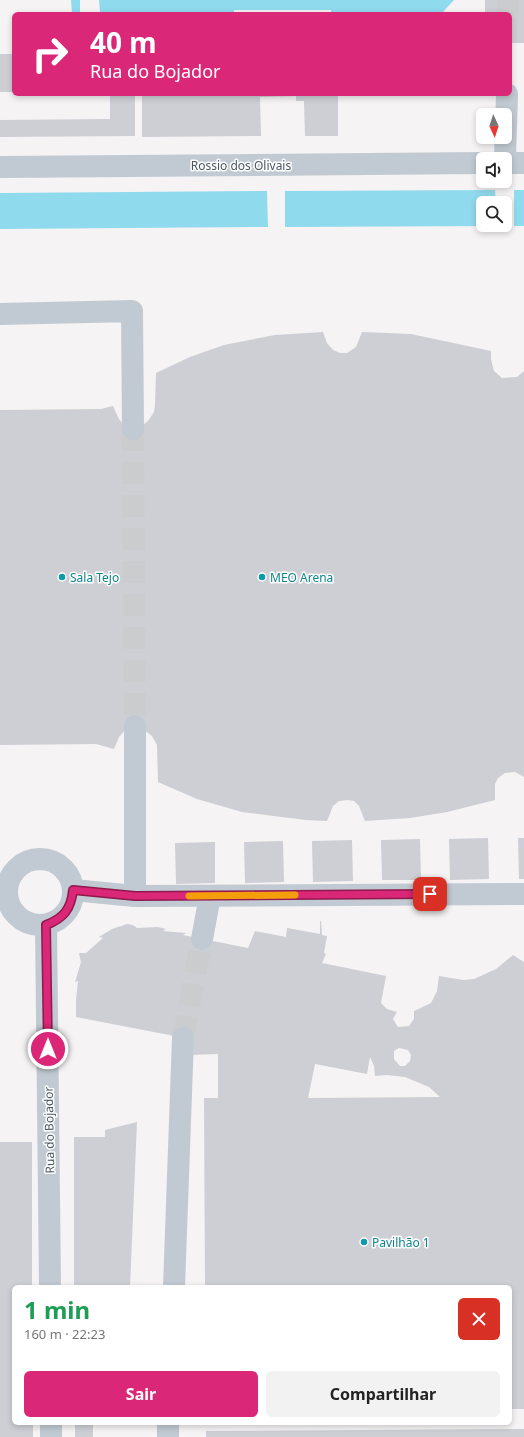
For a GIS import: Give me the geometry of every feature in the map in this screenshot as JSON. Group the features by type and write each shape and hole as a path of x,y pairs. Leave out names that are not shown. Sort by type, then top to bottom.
{"street":[{"path":"505,152 507,96"},
{"name":"Rossio dos Olivais","path":"0,167 476,163"},
{"path":"512,163 524,163"},
{"path":"0,314 132,311 133,428"},
{"path":"135,896 136,726"},
{"path":"35,860 46,860 56,864 64,870 71,880 73,890 72,902 67,912 58,920 46,925 34,925 24,921 13,912 4,900 10,879 16,870 24,863 35,860"},
{"path":"73,890 135,896 524,894"},
{"path":"202,939 210,896"},
{"name":"Rua do Bojador","path":"46,925 50,1285"},
{"path":"174,1285 183,1038"},
{"path":"51,1425 52,1437"},
{"path":"168,1425 168,1437"}],"water":[{"path":"71,0 454,0 443,12 234,10 234,12 72,12"},
{"path":"495,190 495,196 476,196 476,226 285,227 285,191"},
{"path":"514,190 524,190 524,226 514,226"},
{"path":"267,191 268,227 0,229 0,193"}],"pier":[{"path":"80,0 99,0 100,12 80,12"}],"building":[{"path":"485,0 524,0 524,43 512,43 512,12 485,12"},
{"path":"0,54 12,54 12,92 0,92"},
{"path":"110,96 135,96 135,136 0,137 0,120 110,119"},
{"path":"142,96 296,96 260,97 261,136 142,137"},
{"path":"296,96 338,96 338,136 305,136 304,101 296,101"},
{"name":"MEO Arena","path":"323,332 327,343 333,350 340,353 347,353 356,347 362,332 411,334 491,351 494,371 502,378 517,377 524,371 524,777 515,772 505,773 498,778 495,784 495,800 447,812 410,818 365,821 359,806 354,801 348,800 339,801 333,806 327,821 306,820 242,812 197,799 158,782 157,745 152,736 143,729 126,729 119,737 114,749 96,744 0,745 0,410 101,409 113,406 123,424 140,427 148,421 154,412 156,373 190,357 224,345 275,335"},
{"path":"488,838 489,879 450,880 449,839"},
{"path":"518,838 524,838 524,879 519,879"},
{"path":"420,839 421,880 382,880 381,840"},
{"path":"352,840 353,881 313,882 312,841"},
{"path":"283,841 284,882 245,883 244,842"},
{"path":"215,842 215,883 176,884 175,843"},
{"path":"321,921 322,935 327,936 324,953 326,954 322,963 386,976 381,1003 387,1009 397,1012 393,1019 398,1027 409,1026 414,1019 414,1011 431,1003 437,991 439,976 463,980 474,979 496,969 513,955 524,962 524,1409 512,1409 512,1285 205,1285 204,1098 218,1098 218,1054 190,1055 190,1052 194,1052 190,1039 76,1017 78,981 75,982 81,962 79,953 86,953 103,938 99,937 112,929 127,924 133,925 137,928 158,927 166,929 163,931 186,933 183,935 248,948 255,931 286,937 287,928 320,934","holes":["399,1048 408,1050 411,1055 410,1061 405,1066 400,1066 394,1059 394,1051","370,1057 374,1066 375,1076 387,1075 405,1077 429,1087 440,1097 308,1098 315,1064 367,1074"]},
{"path":"137,1122 130,1285 74,1285 74,1137 105,1137 105,1130"},
{"path":"0,1142 32,1142 32,1285 12,1285 12,1425 33,1425 33,1437 0,1437"},
{"path":"75,1425 93,1425 93,1437 75,1437"},
{"path":"524,1429 524,1437 206,1437 206,1431"}],"tunnel":[{"path":"508,0 508,12"},
{"path":"133,429 135,726"},
{"path":"183,1038 202,939"}],"slow traffic":[{"path":"189,896 295,895"}],"place":[{"name":"Sala Tejo","path":"62,577"},
{"name":"MEO Arena","path":"262,577"},
{"name":"Pavilhão 1","path":"364,1242"}],"route":[{"path":"48,1049 46,925 58,920 67,912 72,902 73,890 135,896 430,894"}]}
